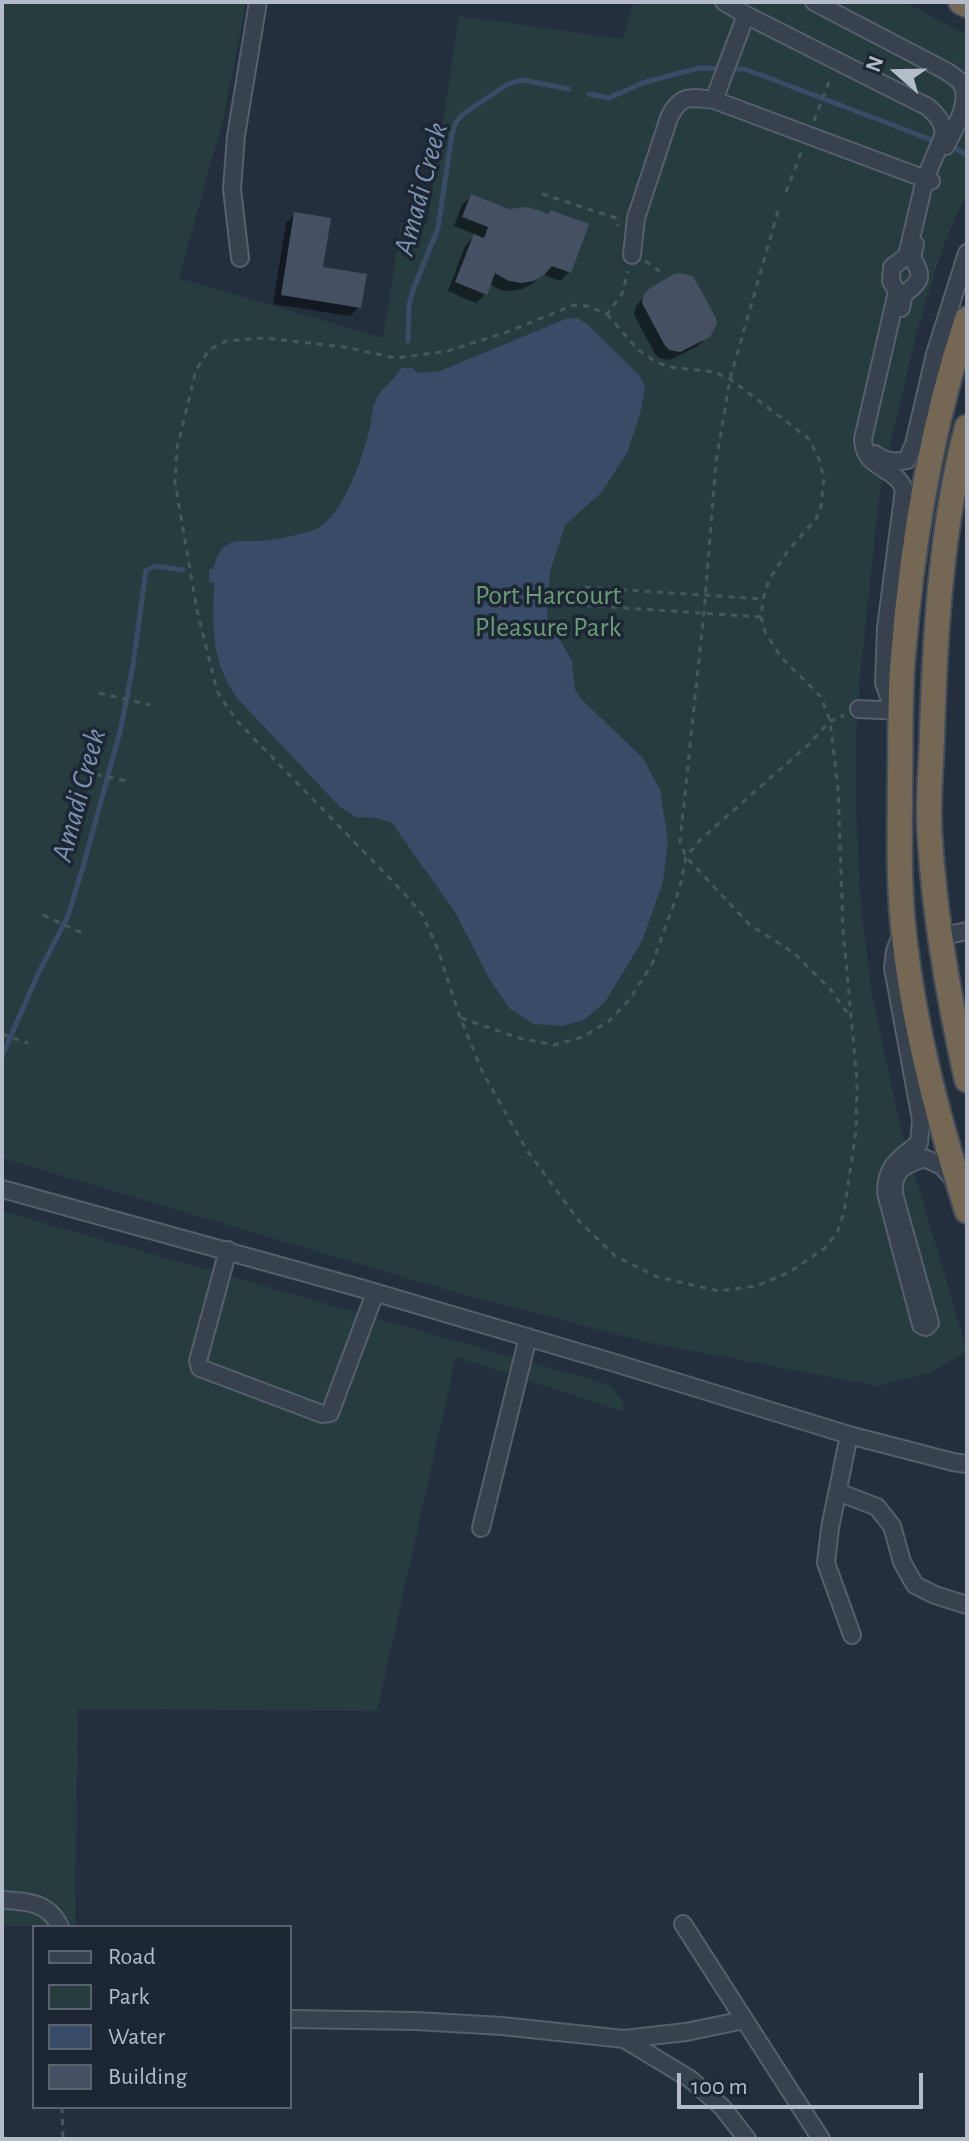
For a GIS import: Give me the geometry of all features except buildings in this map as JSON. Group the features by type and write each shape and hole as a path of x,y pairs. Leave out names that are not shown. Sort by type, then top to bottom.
{"highway":[{"path":"961,2 967,5"},
{"path":"967,319 941,408 908,603 902,660 900,847 904,929 914,1001 929,1076 967,1211"},
{"path":"967,427 963,462 950,507 933,664 929,836 939,937 967,1080"}],"street":[{"path":"240,258 232,189 236,136 258,2"},
{"path":"724,2 928,107 940,117 944,134 928,180 910,257 892,267 891,281 901,293"},
{"path":"814,2 959,80 965,91 963,105 928,180"},
{"path":"714,100 746,15"},
{"path":"632,255 636,218 669,118 675,105 685,99 714,100 928,180"},
{"path":"901,293 870,438 871,448 881,459 899,462 907,460 914,444 935,354 967,253"},
{"path":"901,711 890,700 884,683 886,628 904,489 895,475 872,461 863,450 863,439 901,293 915,286 919,279 920,269 910,257"},
{"path":"859,709 901,711"},
{"path":"904,929 895,951 893,968 921,1133 919,1143 890,1168 886,1193 921,1325 926,1327 930,1323 894,1194 894,1182 897,1173 905,1166 924,1158 942,1166 959,1186"},
{"path":"939,937 967,931"},
{"path":"2,1189 228,1250 528,1337 849,1435 967,1464"},
{"path":"228,1250 198,1361 200,1368 322,1414 330,1413 375,1293"},
{"path":"481,1528 528,1337"},
{"path":"849,1435 826,1563 852,1635"},
{"path":"838,1492 877,1507 892,1526 902,1562 915,1585 967,1605"},
{"path":"2,1900 43,1907 51,1912 59,1925"},
{"path":"683,1924 821,2139"},
{"path":"292,2019 445,2022 624,2039 686,2032 744,2020"},
{"path":"624,2039 690,2079 722,2107 747,2139"}],"path":[{"path":"819,109 830,79"},
{"path":"542,194 616,218 619,230"},
{"path":"778,211 730,379 716,462 680,841 686,857 749,924 794,953 830,989 852,1018"},
{"path":"607,314 622,294 632,255 665,275"},
{"path":"574,305 587,306 607,314 637,349 656,362 670,367 714,372 730,379 808,438 819,459 824,479 816,519 787,552 769,580 761,617 765,632 781,657 821,697 830,721 838,789 843,929 857,1081 856,1131 844,1212 837,1233 825,1248 788,1273 756,1286 719,1291 658,1277 615,1256 579,1221 526,1149 482,1071 422,914 236,720 217,691 197,610 175,482 177,448 196,370 209,350 226,341 264,338 344,347 396,358 448,351 574,305"},
{"path":"761,617 580,605 579,590 582,587 763,599"},
{"path":"99,693 150,705"},
{"path":"460,1017 519,1038 554,1045 583,1037 609,1021 630,999 652,964 680,887 686,857 701,839 809,744 830,721 859,709"},
{"path":"84,772 126,781"},
{"path":"43,915 82,933"},
{"path":"2,1034 28,1043"},
{"path":"62,2109 63,2139"}],"green space":[{"name":"Port Harcourt Pleasure Park","path":"2,2 246,2 224,116 179,278 383,338 401,223 427,225 459,16 623,39 634,2 904,2 967,35 967,196 942,250 917,331 880,489 860,678 856,814 861,908 872,994 899,1120 967,1351 931,1373 878,1386 650,1343 454,1292 2,1158"},
{"path":"2,1211 610,1385 622,1400 625,1412 456,1357 377,1711 78,1709 75,1925 2,1926"}],"water":[{"path":"568,318 577,318 587,324 640,376 645,387 627,453 601,493 565,525 550,572 547,617 572,661 575,690 581,699 643,758 660,790 668,841 663,882 642,941 605,1002 584,1020 563,1026 534,1024 510,1009 489,978 455,912 392,823 378,818 356,817 340,807 237,698 218,657 214,629 214,583 209,582 209,569 213,569 220,552 230,543 264,541 299,534 318,528 328,520 344,498 356,471 377,397 401,368 413,368 417,373 440,371"}],"waterway":[{"name":"Amadi Creek","path":"589,94 609,98 642,83 699,68 745,69 932,140"},
{"name":"Amadi Creek","path":"408,341 409,305 438,228 456,122 508,84 522,80 569,89"},
{"name":"Amadi Creek","path":"957,149 967,155"},
{"name":"Amadi Creek","path":"2,1056 38,974 68,916 85,860 121,728 146,570 156,566 183,570"}]}
